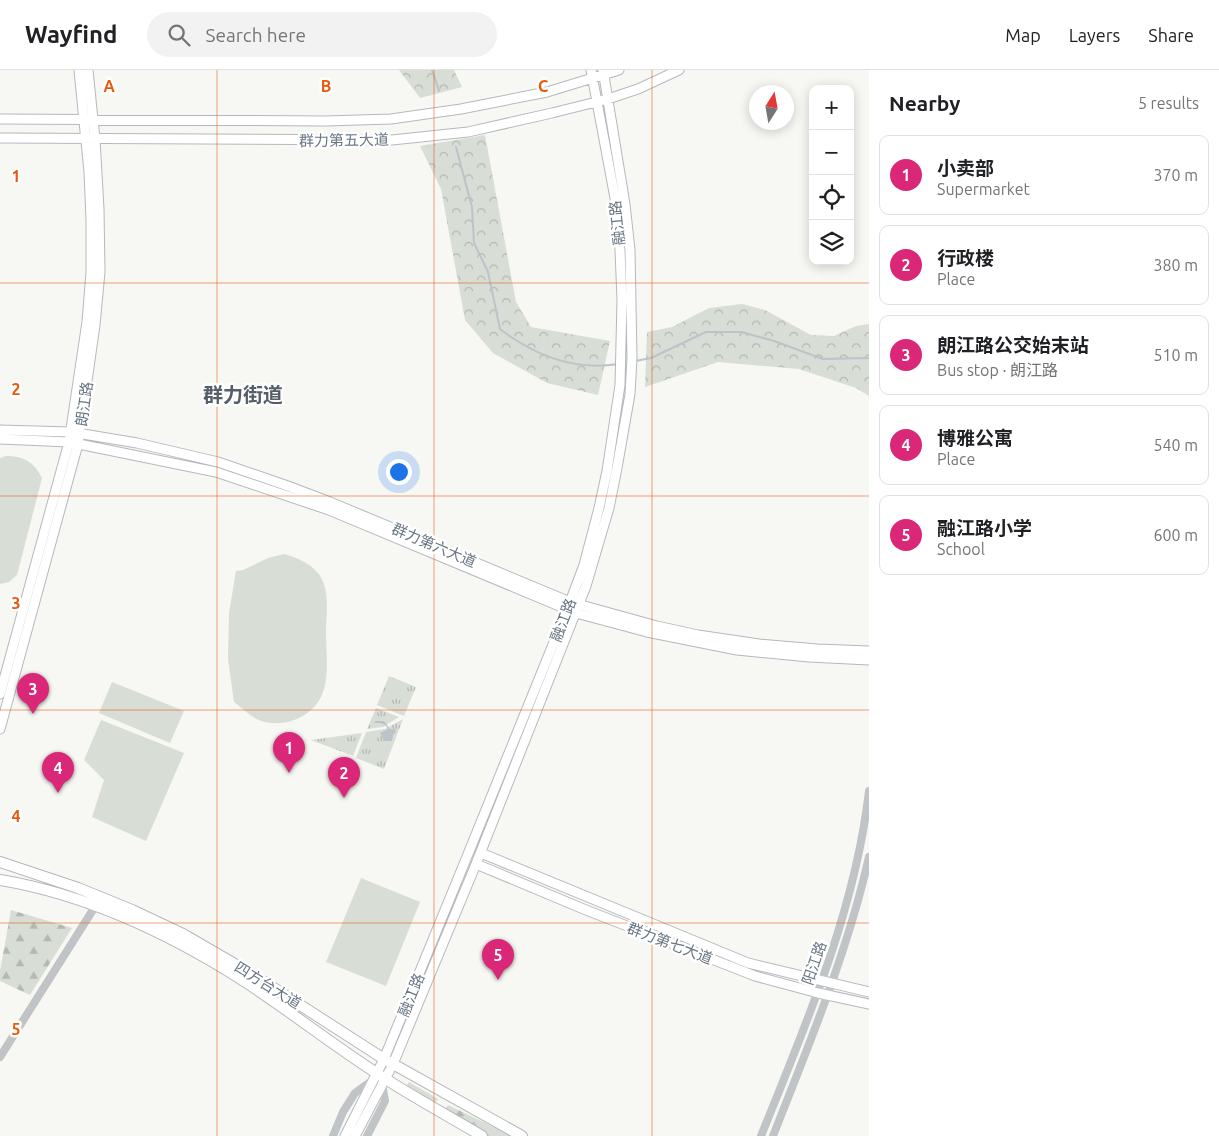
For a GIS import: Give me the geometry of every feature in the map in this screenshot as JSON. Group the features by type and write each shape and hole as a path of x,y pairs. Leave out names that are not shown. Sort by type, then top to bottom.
{"main road":[{"name":"朗江路","path":"0,729 75,438 95,325 100,272 100,208 88,119 79,70"},
{"name":"朗江路","path":"88,70 88,119"},
{"name":"群力第五大道","path":"0,118 326,121 391,119 461,109 547,92 592,74 619,70"},
{"name":"群力第五大道","path":"0,138 367,141 430,136 468,132 597,102 638,88 679,70"},
{"name":"融江路","path":"388,1062 573,607 592,572 617,468 631,386 630,250 625,204 604,72"},
{"name":"融江路","path":"355,1136 481,853 573,607 599,508 607,471 622,359 620,250 615,198 592,74"},
{"name":"群力第六大道","path":"0,430 75,438 216,472 329,510 573,607 647,632 714,646 777,655 869,660"},
{"name":"朗江路","path":"0,694 75,438"},
{"name":"群力第六大道","path":"0,439 75,438"},
{"name":"群力第六大道","path":"573,607 730,641 817,649 869,651"},
{"name":"群力第七大道","path":"481,853 740,960 869,992"},
{"name":"四方台大道","path":"0,862 87,891 183,934 269,985 388,1062 522,1136"},
{"name":"群力第七大道","path":"476,864 586,910 755,976 869,1004"},
{"name":"四方台大道","path":"0,880 64,894 96,905 184,946 247,983 380,1079 482,1136"},
{"name":"融江路","path":"345,1136 380,1079"}],"street":[{"name":"阳江路","path":"761,1136 818,993 840,930 856,866 869,791"},
{"name":"阳江路","path":"772,1136 833,984 850,933 869,857"},
{"path":"0,1057 96,905"},
{"path":"333,1136 343,1112 355,1093 380,1079 385,1101 367,1136"}],"green space":[{"path":"399,70 454,70 462,87 420,98"},
{"path":"485,135 516,302 531,327 610,341 598,395 547,383 493,353 465,320 441,189 420,146"},
{"path":"742,304 765,310 811,335 834,336 856,326 869,324 869,396 856,388 799,369 718,362 645,387 647,332 672,327 709,308"},
{"path":"6,456 18,457 28,461 36,468 42,478 17,575 9,582 0,584 0,458"},
{"path":"284,554 310,566 317,572 324,585 327,600 326,675 324,689 320,698 307,713 289,722 269,723 253,717 234,702 228,659 229,613 236,571 243,570 268,558"},
{"path":"389,676 416,687 404,716 377,705"},
{"path":"112,682 184,711 170,743 99,713"},
{"path":"376,708 399,717 383,727 367,729"},
{"path":"403,719 384,769 356,758 366,732 385,729"},
{"path":"101,720 184,753 146,841 92,817 104,780 84,760"},
{"path":"362,733 353,756 311,740"},
{"path":"361,878 420,902 386,986 326,962"},
{"path":"11,910 72,928 30,995 0,981 0,971"},
{"path":"409,1082 438,1099 434,1104 406,1087"},
{"path":"448,1105 512,1136 487,1136 445,1109"}],"shaded area":[{"path":"375,721 384,721 390,729 395,729 396,732 393,735 392,741 384,741 380,733 388,729 384,724 374,723"}],"waterway":[{"path":"432,70 439,91"},
{"path":"456,147 472,207 474,243 488,272 500,329 527,346 555,359 586,365 618,364"},
{"path":"635,361 651,358 706,332 741,332 774,341 823,359 869,358"}],"place":[{"name":"朗江路公交始末站","path":"33,714"},
{"name":"小卖部","path":"289,773"},
{"name":"博雅公寓","path":"58,793"},
{"name":"行政楼","path":"344,798"},
{"name":"融江路小学","path":"498,980"}],"district":[{"name":"群力街道","path":"243,394"}]}
